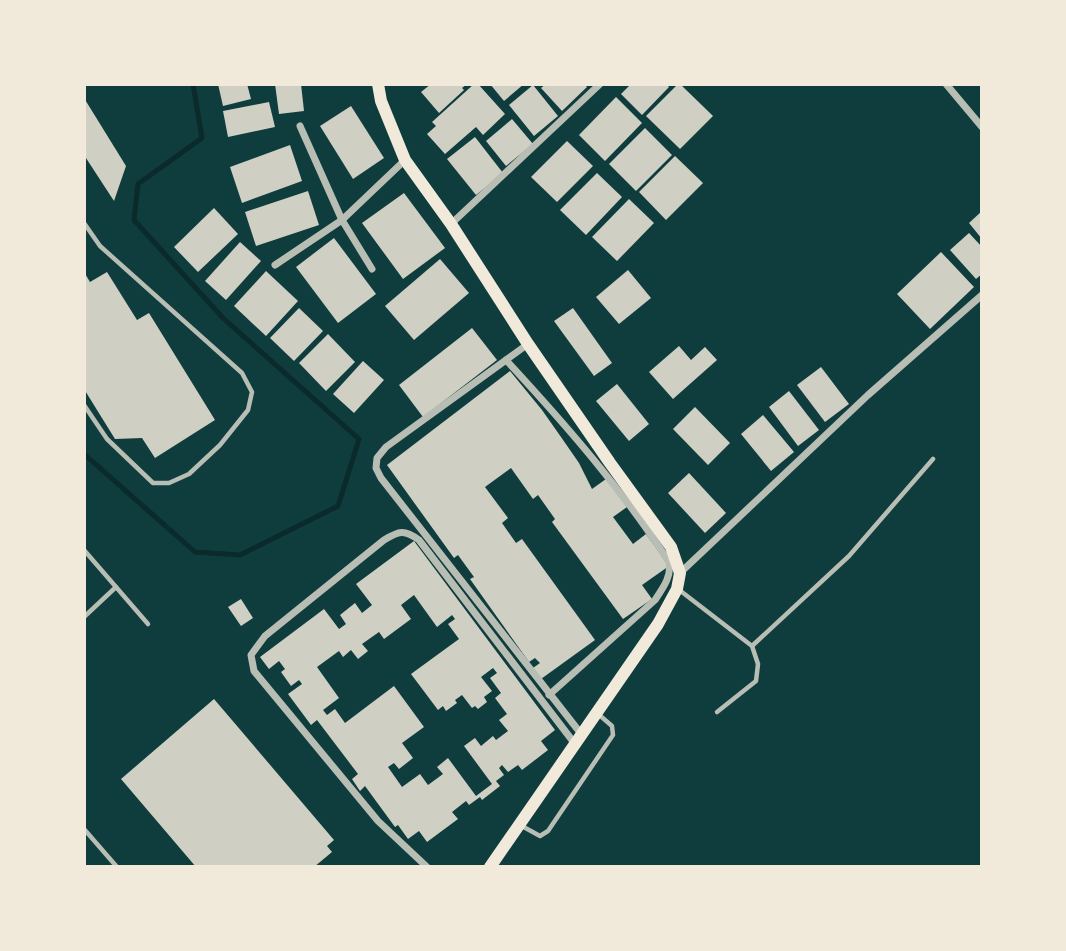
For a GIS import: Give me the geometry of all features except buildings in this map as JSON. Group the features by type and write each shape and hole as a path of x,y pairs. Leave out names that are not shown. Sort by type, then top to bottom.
{"main road":[{"path":"379,84 382,101 405,160 451,224 528,345 671,547 680,573 677,589 658,624 490,867"}],"street":[{"path":"451,224 600,84"},
{"path":"946,84 982,127"},
{"path":"300,126 342,220 372,269"},
{"path":"275,265 342,220 405,160"},
{"path":"680,573 868,395 982,295"},
{"path":"528,345 386,447 377,458 376,468 410,517 549,695 578,740"},
{"path":"506,360 555,413 634,509 669,562 670,568 666,583 655,600 549,695"},
{"path":"427,867 378,821 254,671 251,655 265,636 384,540 396,533 409,532 419,540 578,740"}],"lane":[{"path":"84,223 100,246 242,373 252,392 248,410 220,446 189,474 169,483 153,483 107,439 84,405"},
{"path":"752,646 849,556 933,459"},
{"path":"84,550 148,624"},
{"path":"84,617 116,587"},
{"path":"677,589 752,646 758,664 756,681 717,712"},
{"path":"519,825 540,836 548,831 613,735 612,726 597,713"},
{"path":"84,830 117,867"}],"waterway":[{"path":"84,454 195,552 240,555 338,506 359,439 223,318 134,220 138,184 202,138 193,84"}]}
